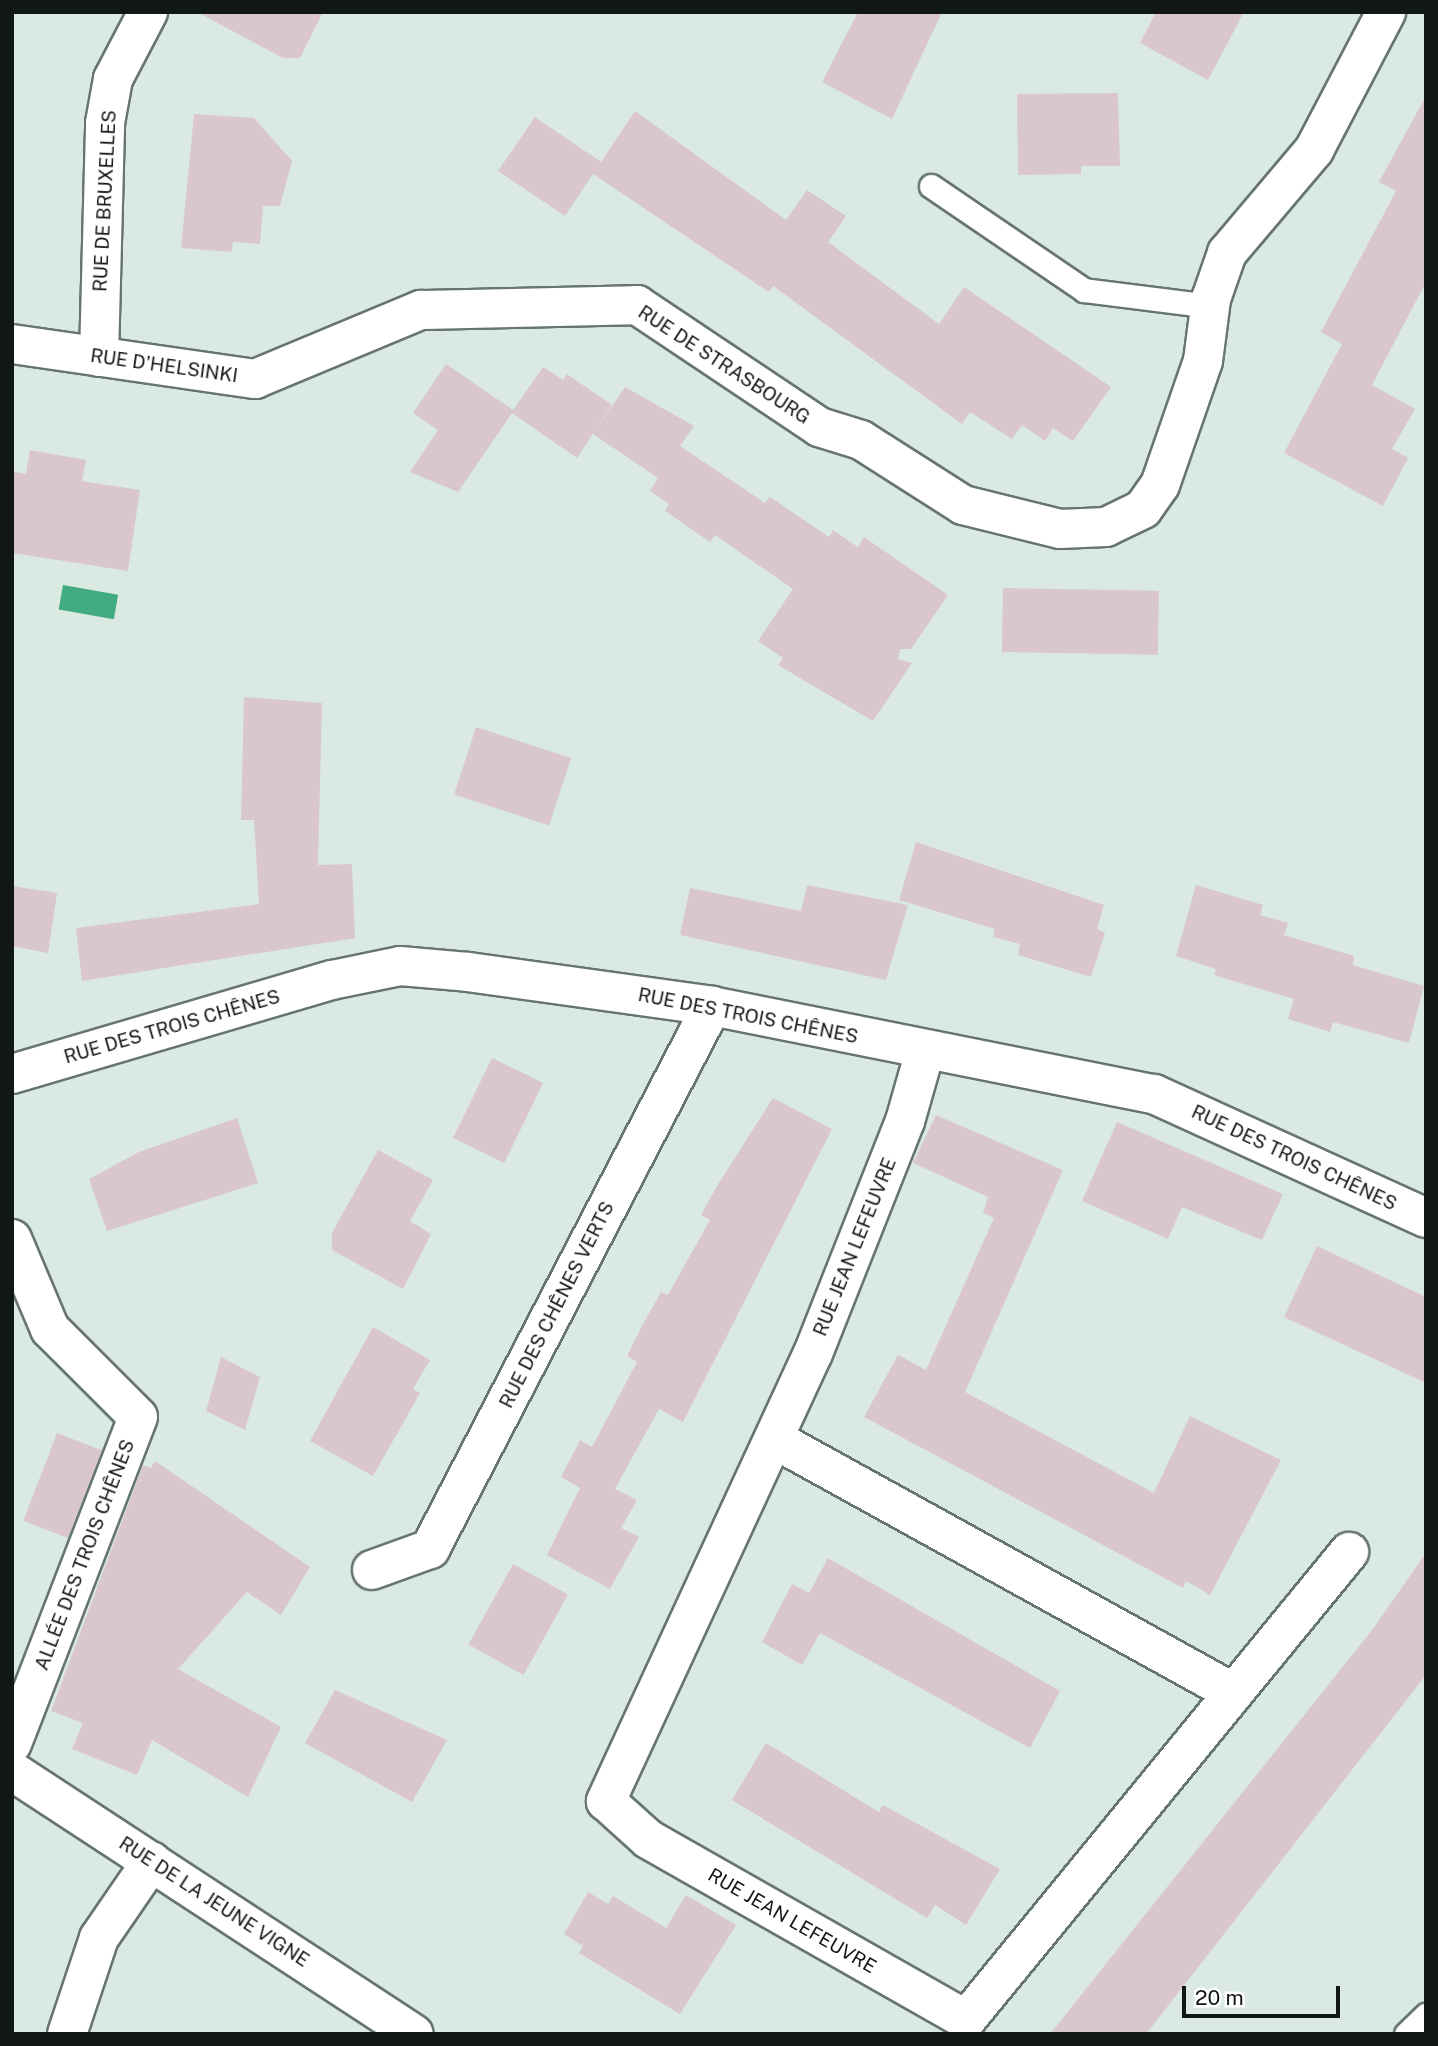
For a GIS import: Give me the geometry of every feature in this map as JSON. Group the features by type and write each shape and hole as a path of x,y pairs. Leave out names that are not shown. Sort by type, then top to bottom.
{"street":[{"name":"RUE DE BRUXELLES","path":"99,357 105,123 113,79 148,12"},
{"name":"RUE DE STRASBOURG","path":"349,335 421,310 637,305 819,427 861,440 963,505 1060,529 1127,521 1160,485 1203,361 1210,306 1227,253 1314,150 1386,12"},
{"name":"RUE D'HELSINKI","path":"12,344 256,379 349,335"},
{"name":"RUE DES TROIS CHÊNES","path":"12,1074 400,966 712,1006 925,1051 1154,1094 1426,1218"},
{"name":"RUE DES CHÊNES VERTS","path":"372,1570 430,1549 712,1006"},
{"name":"RUE JEAN LEFEUVRE","path":"925,1051 905,1121 774,1439 606,1801 648,1839 965,2020 1349,1552"},
{"name":"ALLÉE DES TROIS CHÊNES","path":"12,1239 50,1329 138,1418 12,1744"},
{"path":"774,1439 1234,1693"},
{"name":"RUE DE LA JEUNE VIGNE","path":"12,1771 414,2034"},
{"path":"66,2034 99,1938 152,1861"}],"lane":[{"path":"931,186 1084,290 1210,306"},
{"path":"1406,2034 1426,2015"}],"shaded area":[{"path":"63,585 118,595 114,619 59,610"}],"building":[{"path":"197,12 323,12 300,58 283,58"},
{"path":"858,12 942,12 892,119 822,82"},
{"path":"1156,12 1244,12 1208,80 1140,43"},
{"path":"1118,93 1120,166 1081,166 1081,174 1018,175 1017,94"},
{"path":"1426,96 1426,282 1372,385 1415,409 1392,449 1408,458 1383,506 1284,453 1342,344 1321,332 1396,191 1379,182"},
{"path":"635,111 786,220 807,190 846,216 828,242 939,324 964,287 1111,387 1073,441 1053,428 1045,441 1022,425 1012,439 970,412 962,424 773,286 769,292 593,174 565,216 498,171 535,117 601,162"},
{"path":"194,114 254,118 292,161 280,206 263,206 260,244 233,242 232,252 181,248"},
{"path":"446,364 513,410 543,367 563,380 567,374 612,405 577,458 512,413 458,492 410,472 438,430 413,413"},
{"path":"625,387 694,426 680,446 765,503 770,497 829,537 833,530 858,547 864,537 948,595 911,649 900,649 898,659 912,663 873,721 778,665 783,658 758,641 793,589 715,535 710,542 665,511 669,504 650,491 658,478 593,434"},
{"path":"30,450 86,460 82,481 140,490 128,571 12,553 12,471 26,474"},
{"path":"1003,588 1159,591 1158,655 1002,652"},
{"path":"244,697 322,703 318,865 352,864 355,938 82,981 76,928 259,904 254,820 241,820"},
{"path":"476,727 571,758 549,825 454,795"},
{"path":"916,842 1104,905 1097,929 1105,933 1091,977 1018,955 1020,944 993,937 995,929 899,900"},
{"path":"807,885 908,905 886,980 680,935 690,888 801,911"},
{"path":"1196,885 1263,905 1260,915 1288,923 1284,935 1354,956 1353,965 1424,986 1409,1043 1333,1022 1330,1032 1288,1019 1294,999 1214,975 1216,969 1176,956"},
{"path":"12,886 57,893 48,953 12,946"},
{"path":"492,1058 543,1083 504,1163 453,1138"},
{"path":"773,1098 832,1129 683,1422 659,1409 615,1489 637,1500 621,1528 639,1537 610,1589 547,1555 580,1488 561,1477 580,1440 592,1447 637,1362 627,1356 640,1330 661,1292 668,1295 710,1220 701,1215"},
{"path":"936,1115 1063,1170 965,1392 1154,1493 1190,1416 1281,1460 1210,1595 1186,1581 1183,1588 864,1417 898,1355 926,1370 994,1218 983,1213 988,1197 913,1163"},
{"path":"237,1118 258,1183 107,1231 89,1179 139,1152"},
{"path":"1117,1122 1283,1194 1262,1240 1182,1207 1168,1239 1082,1201"},
{"path":"378,1150 433,1180 410,1221 431,1234 403,1289 332,1250 332,1233"},
{"path":"1317,1246 1426,1297 1426,1383 1284,1317"},
{"path":"373,1327 430,1360 413,1389 420,1393 373,1476 310,1441"},
{"path":"221,1357 260,1377 245,1430 206,1411"},
{"path":"57,1433 102,1450 68,1538 23,1521"},
{"path":"155,1461 310,1567 281,1615 247,1592 178,1669 281,1727 248,1797 152,1740 137,1775 72,1749 83,1723 51,1711 143,1465 151,1468"},
{"path":"1426,1553 1426,1675 1146,2034 1050,2034 1372,1630"},
{"path":"828,1558 1060,1691 1030,1748 820,1633 802,1665 762,1642 792,1584 809,1593"},
{"path":"513,1564 568,1595 523,1675 468,1644"},
{"path":"335,1690 447,1740 412,1802 305,1743"},
{"path":"766,1743 879,1812 883,1805 1000,1869 966,1925 935,1905 927,1918 732,1800"},
{"path":"588,1892 608,1904 613,1896 666,1928 686,1895 736,1925 680,2014 579,1953 583,1946 564,1934"}]}
